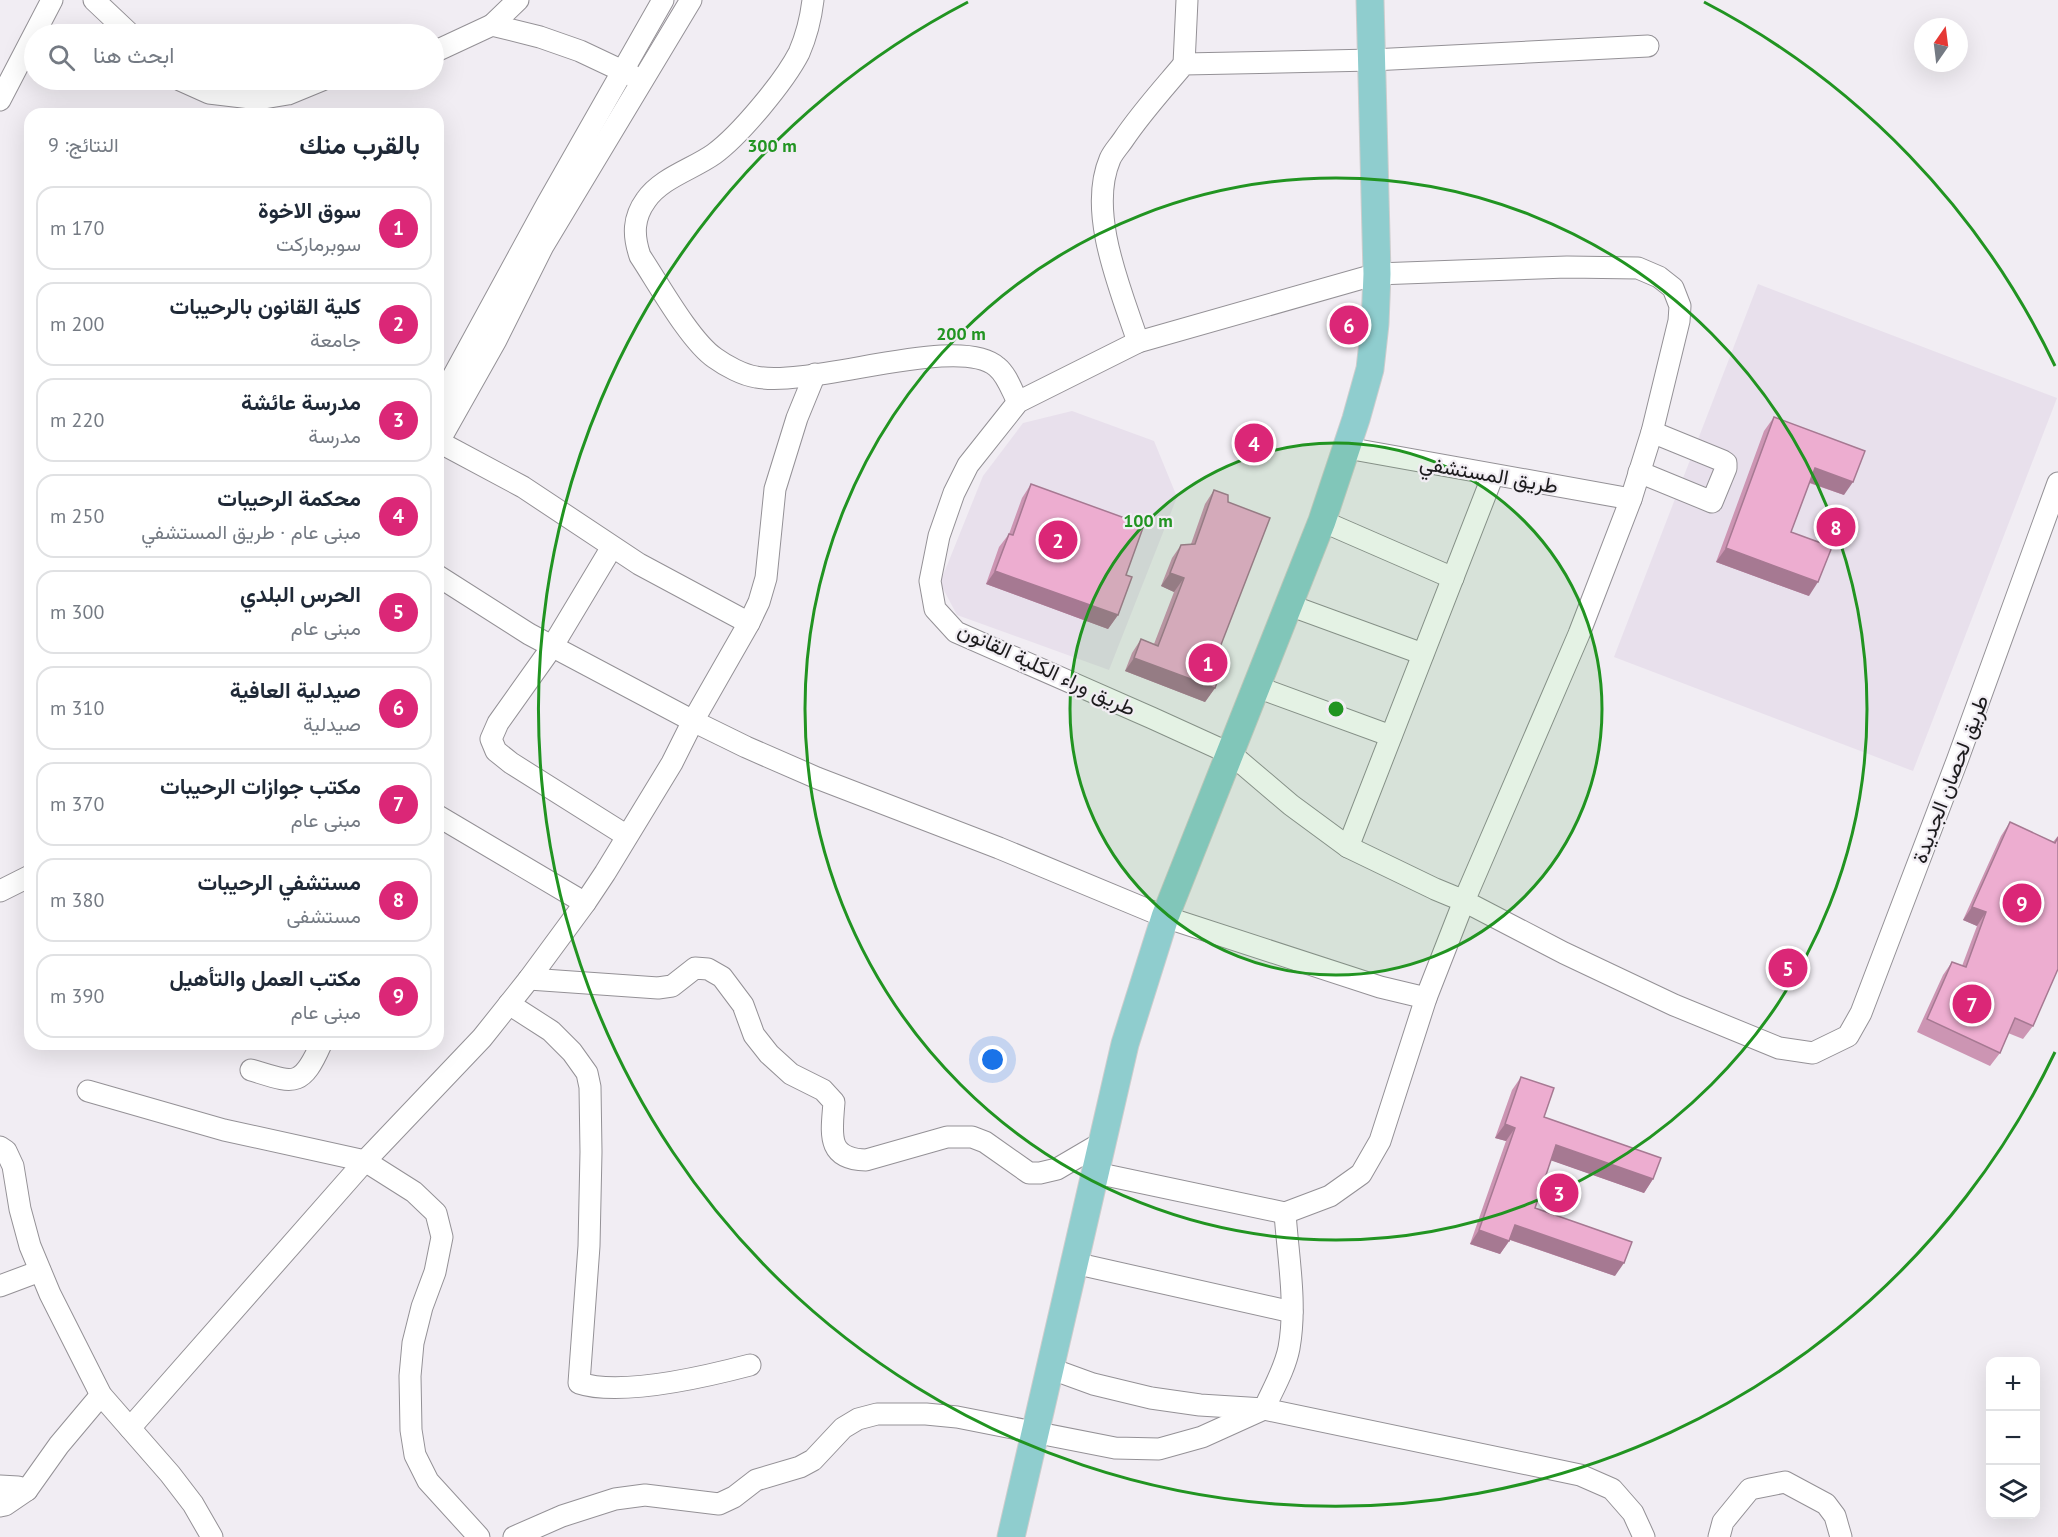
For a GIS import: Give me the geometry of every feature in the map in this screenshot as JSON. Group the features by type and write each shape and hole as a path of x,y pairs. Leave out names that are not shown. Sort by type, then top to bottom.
{"main road":[{"path":"1011,1537 1125,1044 1165,917 1322,521 1347,448 1370,369 1377,274 1370,0"}],"street":[{"path":"40,24 52,0"},
{"path":"94,0 119,24"},
{"path":"444,47 492,25 518,0"},
{"path":"444,433 496,340 536,243 623,70 663,0"},
{"path":"444,394 536,243 643,81 691,0"},
{"path":"813,0 812,12 799,53 769,97 743,127 715,153 662,185 647,198 636,218 634,239 640,256 685,324 714,358 754,377 789,378 936,356 975,356 997,367 1018,402"},
{"path":"1138,342 1108,250 1101,209 1104,186 1110,159 1128,132 1184,64 1187,0"},
{"path":"492,25 540,37 580,51 643,81"},
{"path":"1184,64 1372,60 1648,46"},
{"path":"0,100 24,54"},
{"path":"202,90 209,93 258,99 298,90"},
{"name":"طريق وراء الكلية القانون","path":"1286,1213 1330,1196 1362,1174 1380,1141 1426,998 1464,901 1579,634 1631,500 1669,369 1680,306 1673,288 1659,277 1638,268 1567,267 1377,274 1138,342 1018,402 968,465 954,493 939,536 930,581 936,609 956,632 1231,754 1306,817 1348,847 1464,901 1564,953 1674,1005 1779,1048 1813,1053"},
{"path":"130,1428 365,1161 482,1038 585,903 672,763 759,602 766,578 776,489 797,418 815,374"},
{"path":"1639,472 1712,502 1726,468 1726,463 1723,461 1652,432"},
{"path":"444,445 523,487 639,564 749,623"},
{"name":"طريق المستشفي","path":"1347,448 1631,500"},
{"path":"1348,847 1492,475"},
{"name":"طريق لحصان الجديدة","path":"1813,1053 1848,1036 1861,1013 1957,761 2058,483"},
{"path":"1322,521 1453,578"},
{"path":"612,547 552,647 498,723 491,739 496,751 511,763 627,836"},
{"path":"444,580 552,647 693,721 817,778 999,848 1165,917 1380,987 1426,998"},
{"path":"1289,605 1423,654"},
{"path":"1257,687 1391,736"},
{"path":"444,820 585,903"},
{"path":"0,891 24,879"},
{"path":"529,979 658,988 672,986 695,968 708,969 722,977 735,992 743,1005 754,1035 769,1054 792,1074 823,1090 834,1102 831,1130 833,1143 842,1155 853,1160 867,1161 947,1137 972,1137 986,1142 1029,1173 1040,1173 1058,1169 1103,1142"},
{"path":"509,1004 550,1031 572,1052 587,1073 590,1087 589,1246 579,1383 608,1387 639,1386 708,1376 750,1365"},
{"path":"251,1070 285,1080 298,1078 307,1072 318,1050"},
{"path":"88,1090 224,1130 365,1161 414,1192 436,1213 442,1237 435,1272 422,1307 413,1343 410,1376 411,1430 416,1455 429,1481 479,1537"},
{"path":"0,1147 6,1152 13,1166 27,1237 40,1271 101,1395 170,1474 193,1504 212,1537"},
{"path":"514,1537 562,1516 615,1499 645,1495 719,1504 734,1497 756,1480 800,1467 813,1460 843,1428 858,1419 877,1414 926,1414 1115,1448 1159,1449 1202,1437 1264,1409 1288,1349 1292,1312 1286,1213 1096,1173"},
{"path":"1074,1263 1292,1312"},
{"path":"0,1286 40,1271"},
{"path":"1049,1368 1093,1384 1151,1398 1200,1405 1264,1409 1580,1475 1612,1489 1634,1513 1644,1537"},
{"path":"0,1506 27,1490 59,1445 101,1395"},
{"path":"1719,1537 1723,1522 1750,1489 1785,1482 1826,1504 1835,1516 1841,1537"},
{"path":"0,1486 27,1490"}],"shaded area":[{"path":"1758,284 2057,398 1913,771 1614,657"},
{"path":"1072,411 1154,441 1177,497 1109,670 957,615 940,583 983,476 1023,423"}],"building":[{"path":"1774,417 1865,451 1853,482 1815,468 1791,532 1832,547 1818,582 1726,548"},
{"path":"1031,484 1144,525 1126,575 1132,577 1118,615 995,571 1009,534 1013,535"},
{"path":"1214,490 1228,495 1228,502 1270,518 1212,668 1221,672 1215,688 1134,658 1141,639 1158,646 1184,578 1170,573 1181,545 1195,544"},
{"path":"2010,822 2055,843 2058,837 2058,969 2033,1026 2015,1018 2000,1053 1927,1019 1952,962 1966,967 1986,912 1972,907"},
{"path":"1521,1077 1554,1088 1544,1117 1661,1158 1653,1179 1556,1145 1535,1208 1632,1242 1624,1263 1515,1225 1509,1241 1479,1230 1515,1128 1505,1124"}],"place":[{"name":"صيدلية العافية","path":"1349,325"},
{"name":"محكمة الرحيبات","path":"1254,443"},
{"name":"مستشفي الرحيبات","path":"1836,527"},
{"name":"كلية القانون بالرحيبات","path":"1058,540"},
{"name":"سوق الاخوة","path":"1208,663"},
{"name":"مكتب العمل والتأهيل","path":"2022,903"},
{"name":"الحرس البلدي","path":"1788,968"},
{"name":"مكتب جوازات الرحيبات","path":"1972,1004"},
{"name":"مدرسة عائشة","path":"1559,1193"}]}
